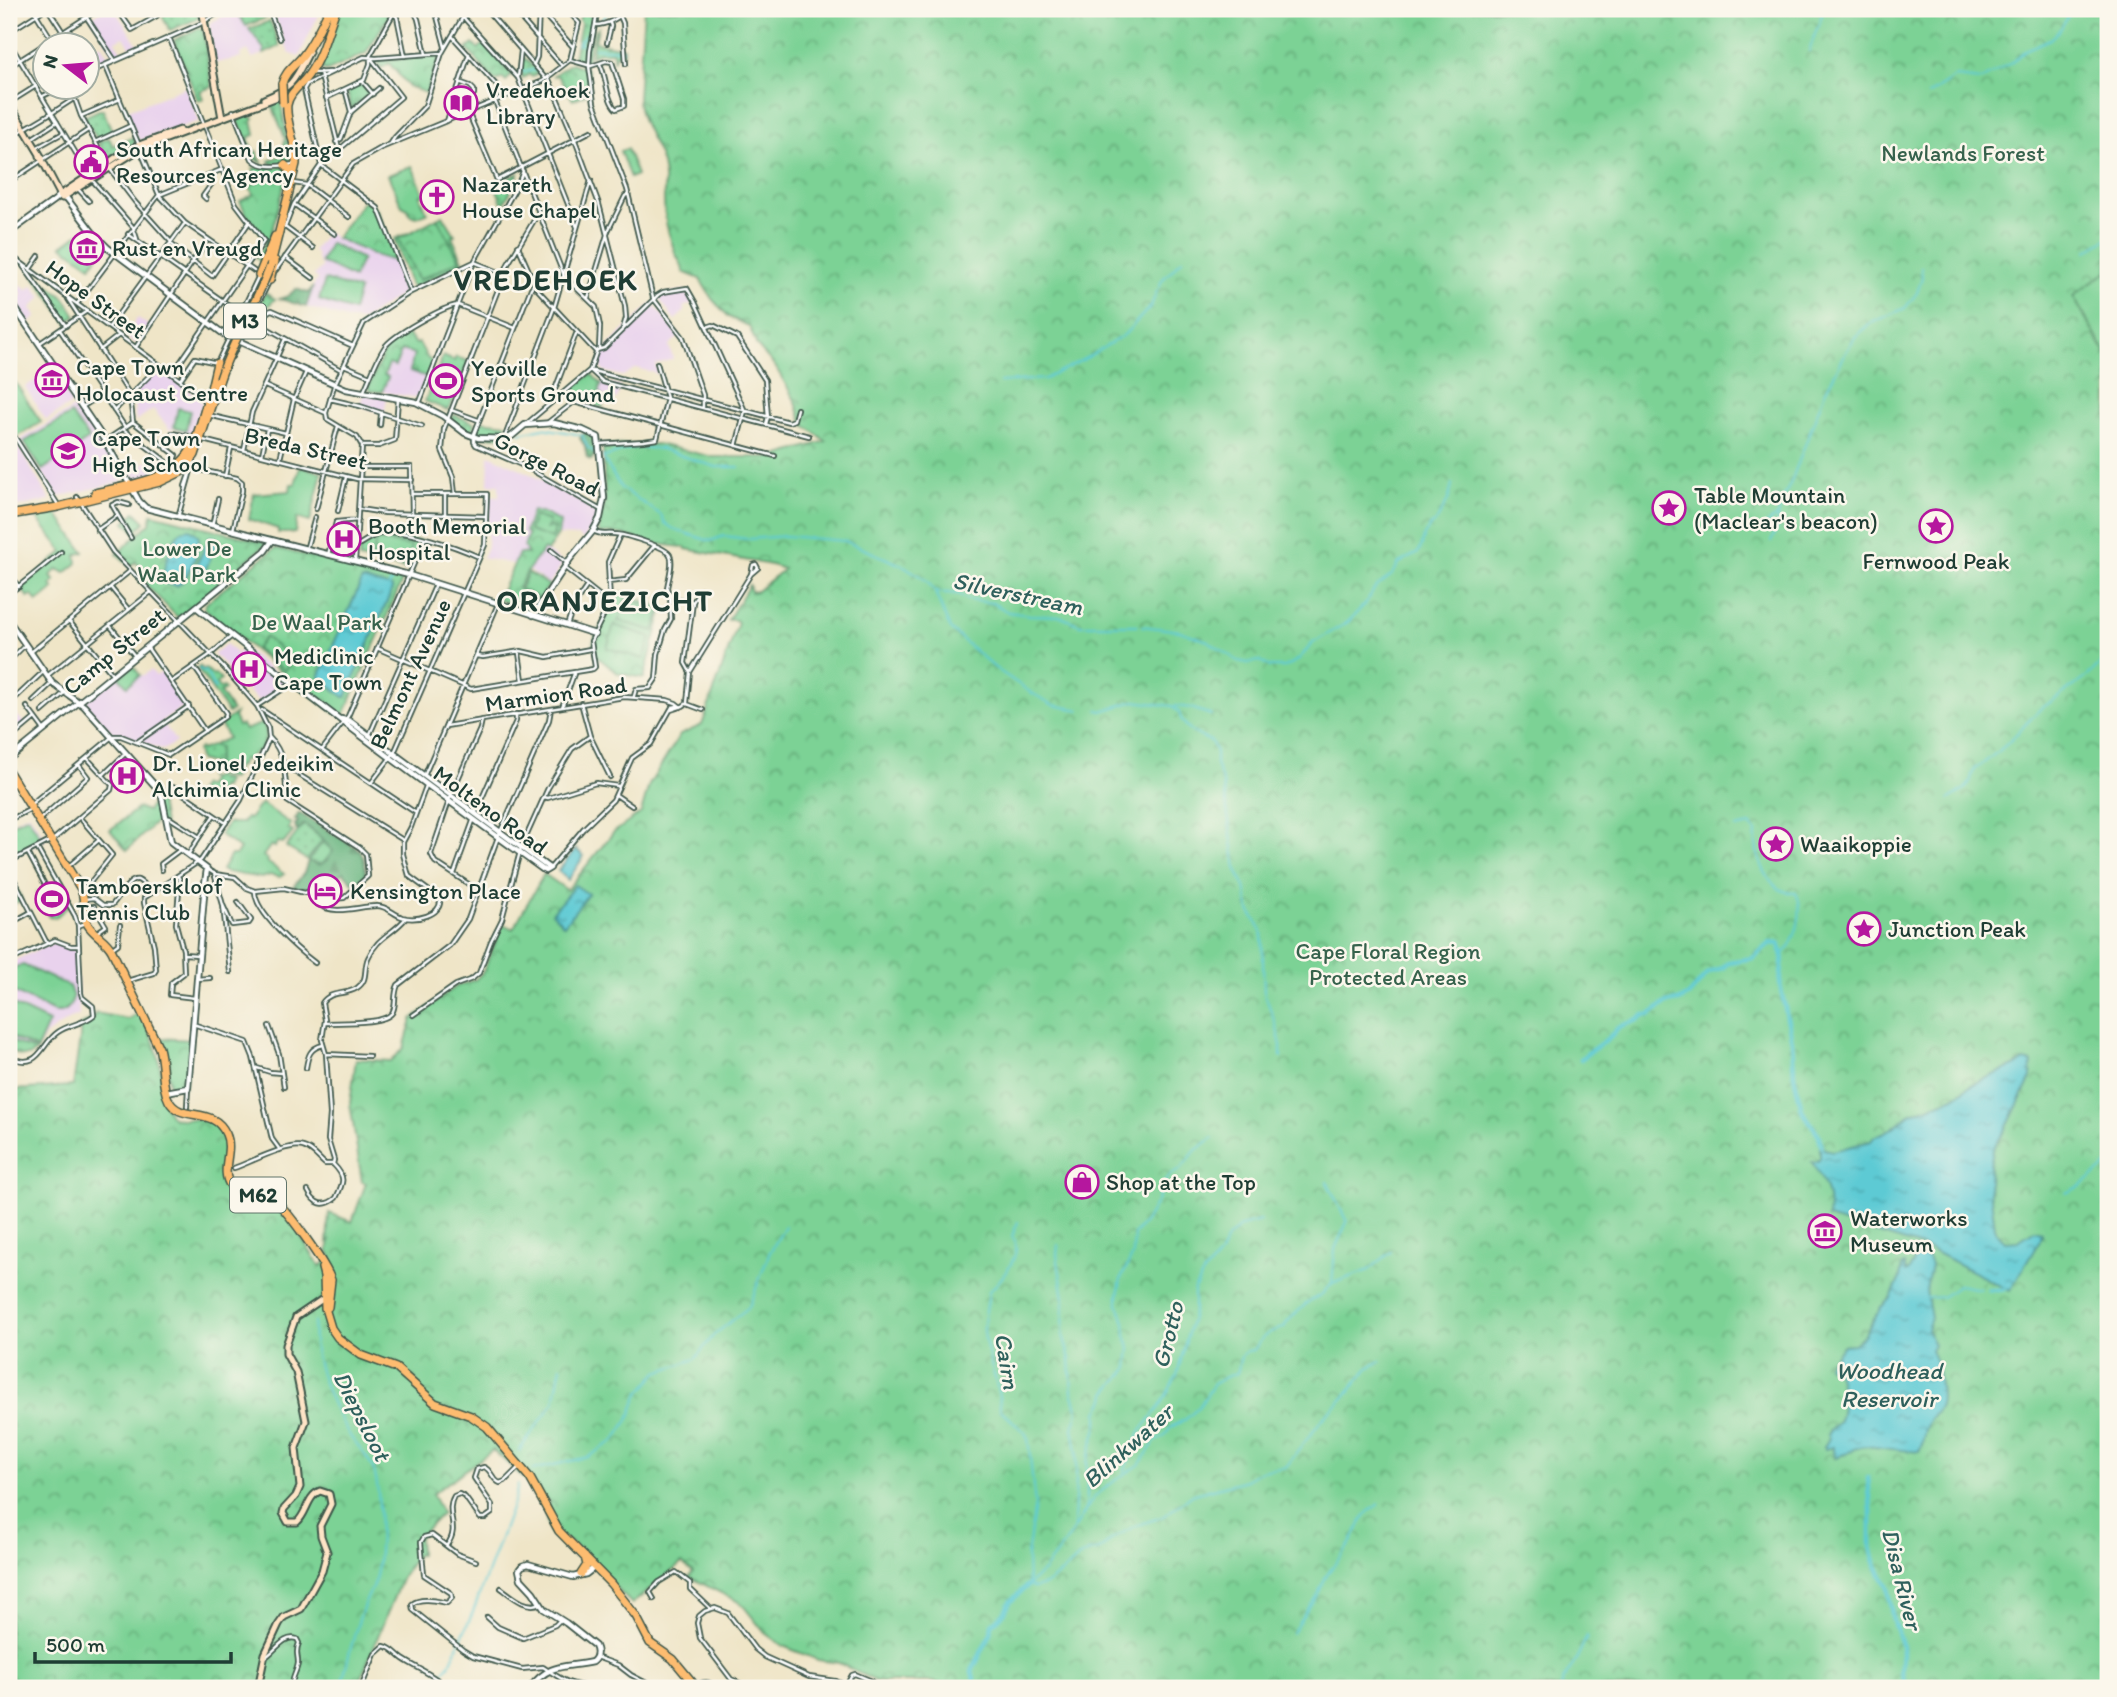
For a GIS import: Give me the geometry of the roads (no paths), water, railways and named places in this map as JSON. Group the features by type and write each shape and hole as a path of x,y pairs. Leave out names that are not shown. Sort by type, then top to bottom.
{"main road":[{"path":"202,9 222,117"},
{"name":"M3","path":"208,410 209,394 270,263 281,228 293,149 283,103 282,83 285,74 303,57 312,43 328,9"},
{"name":"M3","path":"291,164 295,146 287,106 289,99 316,71 336,9"},
{"path":"233,113 283,91 300,70 312,43"},
{"path":"62,196 140,147 301,87"},
{"path":"9,103 62,196"},
{"path":"62,196 90,177"},
{"path":"257,273 281,228"},
{"path":"270,280 281,228"},
{"path":"209,394 217,363"},
{"path":"208,410 227,368"},
{"name":"M3","path":"131,486 174,469 189,453 208,410 218,378"},
{"name":"M3","path":"9,513 58,507 175,475 186,467 195,455 197,438"},
{"name":"M3","path":"9,513 77,500"},
{"path":"9,772 12,785 30,807 81,889 87,923 111,949 160,1052 169,1094"},
{"name":"M62","path":"169,1094 172,1106 180,1111 208,1116 221,1125 229,1143 226,1175 230,1184 241,1193 264,1196 276,1201 298,1228 324,1271 327,1318 338,1338 361,1355 396,1368 438,1405 479,1420 535,1484 558,1530 594,1565 633,1611 650,1643 673,1660 696,1687"},
{"path":"258,1688 264,1658 279,1623 304,1604 321,1574 326,1555 320,1529 321,1520 331,1503 328,1494 321,1491 314,1494 297,1522 288,1522 283,1515 285,1508 300,1489 296,1447 306,1421 296,1371 286,1354 286,1344 296,1317 327,1288"},
{"path":"581,1574 587,1565 585,1557"}],"street":[{"path":"33,9 48,32"},
{"path":"9,32 47,9 63,32 97,9"},
{"path":"117,9 132,30 158,16 159,9"},
{"path":"102,66 205,21 225,9"},
{"path":"269,9 280,39"},
{"path":"326,98 362,81 370,64 370,57 396,9"},
{"path":"413,9 426,54"},
{"path":"435,9 445,47"},
{"path":"458,9 518,78 577,228"},
{"path":"534,64 537,57 539,9"},
{"path":"227,368 284,257 355,162 547,78 570,60 579,23 566,9"},
{"path":"583,9 597,16"},
{"path":"598,9 589,66 594,103 628,194 653,298 683,337 704,395 703,408"},
{"path":"595,25 609,22 628,9"},
{"path":"393,13 397,17 405,55"},
{"path":"516,13 562,66"},
{"path":"490,14 547,78 575,139 594,188 626,312 621,331"},
{"path":"539,16 546,17 573,47"},
{"path":"620,16 624,25 626,64"},
{"path":"87,17 115,61"},
{"path":"391,144 394,137 425,106 442,54 463,17"},
{"path":"607,43 611,26 609,22"},
{"path":"452,36 498,87 502,98"},
{"path":"169,37 236,204 264,241 172,374"},
{"path":"9,42 32,80"},
{"path":"518,78 521,50"},
{"path":"9,67 32,52"},
{"path":"300,70 332,72 362,57 442,54"},
{"path":"447,121 469,54"},
{"path":"313,248 281,228 294,205 321,165 401,97 370,57"},
{"path":"570,60 589,66 608,61 614,64 624,99 622,108 616,109 612,106 600,64"},
{"path":"102,68 115,61"},
{"path":"106,67 159,195 185,223 257,273 242,313 217,363 195,358 180,380"},
{"path":"316,71 301,87 321,165 380,210 411,292"},
{"path":"316,71 339,149"},
{"path":"362,81 373,94"},
{"path":"455,95 467,98 474,94 470,86 459,82"},
{"path":"336,142 341,140 351,112 379,88"},
{"path":"9,103 32,89"},
{"path":"345,89 351,112"},
{"path":"81,116 120,99"},
{"path":"9,233 62,196 100,241 114,253 230,337 335,384 363,393 419,404 475,438 504,439 512,436 590,370 598,351 598,315 588,298 564,276 495,101"},
{"path":"45,102 90,177 133,227 139,242"},
{"path":"9,138 69,102"},
{"path":"76,102 88,130 108,165 144,213 192,262 212,276 250,221"},
{"path":"233,113 253,161 263,166 291,164"},
{"path":"468,113 497,180 522,170 548,153 592,131"},
{"path":"30,139 57,122"},
{"path":"95,142 131,126"},
{"path":"9,182 88,130"},
{"path":"36,148 64,133"},
{"path":"77,304 159,195 223,169"},
{"path":"419,404 474,262 518,184 522,170"},
{"path":"206,199 204,196 213,182 210,174"},
{"path":"290,180 307,186 349,217"},
{"path":"504,439 554,308 591,180"},
{"path":"77,188 89,201"},
{"path":"588,191 594,188"},
{"path":"588,298 607,237 628,194"},
{"path":"294,205 335,234"},
{"path":"412,494 454,494 453,477 441,444 442,437 504,274 539,212"},
{"path":"573,216 579,219"},
{"path":"109,327 185,223"},
{"path":"486,227 492,230"},
{"path":"128,234 242,313 341,370"},
{"path":"136,347 208,239"},
{"path":"518,246 534,284 554,308 598,351"},
{"name":"Hope Street","path":"9,254 199,394 208,410"},
{"path":"30,269 39,256"},
{"path":"284,257 313,278"},
{"path":"9,264 17,260 66,326"},
{"path":"355,562 362,446 357,437 327,419 326,413 335,384 364,323 411,292 474,262 504,274"},
{"path":"60,330 124,428 171,464 176,457 133,422 130,395 65,295 72,284"},
{"path":"475,438 479,420 530,288 534,284"},
{"path":"598,351 653,298 663,292 688,289 745,411 736,446"},
{"path":"9,299 146,508 409,575 595,634"},
{"path":"363,393 386,345 425,319 455,304 515,328"},
{"path":"257,322 272,310 353,346"},
{"path":"38,344 87,311"},
{"path":"707,327 715,326 738,339 765,380 768,417 766,424"},
{"path":"550,403 577,332"},
{"path":"100,350 119,335"},
{"path":"244,450 249,424 285,338"},
{"path":"600,444 657,439 667,398 657,363"},
{"path":"344,364 370,376"},
{"path":"501,364 528,375"},
{"path":"114,411 160,365"},
{"path":"590,370 790,423 796,417 797,409"},
{"path":"590,370 598,380 809,436"},
{"path":"280,459 294,399 306,371"},
{"path":"598,380 601,373"},
{"path":"264,386 326,413"},
{"path":"555,390 560,394"},
{"path":"82,408 103,394"},
{"path":"199,394 209,394"},
{"path":"330,399 422,426"},
{"path":"362,446 379,446 395,440 398,399"},
{"path":"547,423 574,402 775,456"},
{"path":"208,410 286,433"},
{"path":"451,410 479,420"},
{"path":"380,425 382,413"},
{"path":"104,442 133,422"},
{"path":"525,425 554,423 586,431 598,438 604,498 603,510 593,531 577,549 533,615"},
{"path":"316,509 338,426"},
{"path":"9,428 57,503"},
{"path":"261,455 267,429"},
{"path":"506,432 512,436"},
{"path":"167,449 172,433 197,438"},
{"name":"Breda Street","path":"197,438 361,479 412,480"},
{"name":"Gorge Road","path":"475,438 474,443 478,446 526,467 603,510"},
{"path":"226,476 231,447"},
{"path":"178,517 195,455"},
{"path":"362,467 410,467 412,514"},
{"path":"192,468 237,478 243,486 233,531"},
{"path":"338,511 346,476"},
{"path":"445,494 445,515"},
{"name":"Belmont Avenue","path":"371,783 392,755 485,543 486,494 454,494"},
{"path":"212,526 218,499"},
{"path":"77,500 113,552 259,708 269,737 285,766 287,802 360,848 366,855 368,876 345,897 320,899 318,905 347,909 382,906 406,918"},
{"path":"129,505 112,503 131,538"},
{"path":"359,509 385,513 486,516"},
{"path":"97,530 118,515"},
{"path":"306,550 314,517"},
{"path":"328,555 336,522 358,520"},
{"path":"593,531 600,535 621,535 665,550 671,556 667,588 671,617 658,654 655,682 650,688 636,689 634,697"},
{"path":"357,546 378,534 390,532 425,538 479,557"},
{"path":"377,648 472,689 594,668 591,640 610,600 608,562 621,535"},
{"path":"322,750 343,720 425,538"},
{"name":"Camp Street","path":"9,759 265,551 272,541"},
{"path":"608,582 626,580 654,546"},
{"path":"551,551 587,586 604,599 610,600"},
{"path":"9,594 61,552"},
{"path":"30,652 130,571"},
{"path":"9,574 19,587"},
{"path":"550,868 583,829 610,804 633,757 651,744 671,710 675,706 687,704 691,672 751,574"},
{"path":"368,737 436,584"},
{"path":"567,625 574,605 587,586"},
{"path":"110,587 129,610"},
{"path":"691,672 685,663 693,602 701,589"},
{"path":"9,705 151,592"},
{"path":"670,595 693,602"},
{"path":"308,1191 318,1204 324,1204 334,1200 343,1178 333,1164 328,1143 330,1114 323,1045 325,1023 321,1007 324,999 330,995 350,991 359,986 365,978 367,960 376,943 406,918 433,914 439,909 439,897 409,876 403,854 403,840 411,827 425,780 498,604"},
{"name":"Molteno Road","path":"196,607 291,684 368,737 542,866 545,871 550,868"},
{"path":"9,621 52,683 79,702 113,736 162,795 170,840 207,869 236,877 247,888 255,891 281,888 305,893 323,884 332,898"},
{"path":"69,621 113,675"},
{"path":"110,626 135,656"},
{"path":"172,682 232,636"},
{"path":"9,661 25,645"},
{"path":"147,647 205,730"},
{"path":"477,656 519,651 547,657 591,649"},
{"path":"519,651 523,680"},
{"path":"9,820 30,807 113,736 121,736 169,755 226,715 194,667"},
{"path":"562,707 574,673"},
{"path":"33,701 52,683"},
{"path":"259,708 291,684"},
{"path":"42,712 64,693"},
{"name":"Marmion Road","path":"447,724 622,697 674,702 681,707"},
{"name":"Marmion Road","path":"660,700 668,704 671,710"},
{"path":"581,704 590,736 610,777"},
{"path":"687,704 703,710"},
{"path":"27,706 44,730"},
{"path":"137,742 188,706"},
{"path":"259,708 416,814"},
{"path":"325,1023 375,1021 391,1014 397,987 450,945 470,914 499,834 551,715 551,709"},
{"path":"263,717 268,713"},
{"path":"453,874 474,816 516,721 516,714"},
{"path":"9,740 35,718"},
{"path":"478,891 433,860 431,854 450,798 482,720"},
{"path":"414,1015 456,985 479,973 502,919 519,849 544,797 572,749 590,736"},
{"path":"127,982 156,970 145,896 199,863 241,800 269,737"},
{"path":"103,775 127,752"},
{"path":"9,862 51,841 112,789 112,785 87,757"},
{"path":"38,820 89,777 78,764"},
{"path":"285,766 403,840"},
{"path":"544,797 596,783 620,781"},
{"path":"607,783 618,786"},
{"path":"162,795 173,787 226,822"},
{"path":"616,795 632,806"},
{"path":"188,855 214,815"},
{"path":"165,817 200,837"},
{"path":"80,818 111,853 111,858 89,884 81,889"},
{"path":"68,867 99,840"},
{"path":"9,1057 22,1060 35,1058 55,1034 94,1015 92,1005 81,995 78,926 75,917 37,848"},
{"path":"162,870 161,864 181,849"},
{"path":"28,853 44,883"},
{"path":"9,869 47,943"},
{"path":"187,1107 207,869"},
{"path":"214,873 232,925 251,922 238,902"},
{"path":"178,876 180,880 176,924 184,954 184,973 171,983 170,995 195,998"},
{"path":"85,903 94,898 103,905 112,905 135,880 152,892"},
{"path":"255,891 257,902 280,932 315,963"},
{"path":"85,903 94,906 106,926 96,933"},
{"path":"223,905 230,972"},
{"path":"9,924 31,912"},
{"path":"78,926 87,923"},
{"path":"111,949 118,944 120,925"},
{"path":"9,961 56,940 79,946"},
{"path":"184,954 199,955"},
{"path":"197,979 210,978"},
{"path":"193,1024 246,1041 256,1068 272,1139 280,1150"},
{"path":"269,1026 279,1054 285,1087"},
{"path":"306,1068 310,1052 323,1045"},
{"path":"326,1054 369,1056"},
{"path":"256,1068 281,1073"},
{"path":"169,1094 188,1088"},
{"path":"233,1168 280,1150 301,1146 324,1164 333,1164"},
{"path":"446,1546 454,1533 450,1505 454,1496 463,1496 480,1518 488,1517 492,1513 492,1505 474,1478 477,1469 489,1469 500,1483 520,1466"},
{"path":"476,1561 461,1556 431,1535 423,1538 423,1574 451,1593 452,1600 447,1603 418,1601 413,1603 414,1611 473,1656 522,1669 543,1667 557,1678 583,1687 599,1688"},
{"path":"530,1688 559,1666 589,1663 596,1657 597,1651 595,1646 561,1619 545,1611 520,1577 521,1567 530,1564 568,1575 582,1576 594,1565"},
{"path":"568,1575 581,1574 594,1565"},
{"path":"654,1599 650,1592 673,1572 677,1572 690,1583 690,1589 711,1609"},
{"path":"665,1578 670,1582"},
{"path":"501,1588 531,1606 540,1604"},
{"path":"750,1688 731,1679 699,1636 698,1618 711,1609 721,1609 728,1613 761,1654 809,1677 851,1688"},
{"path":"487,1617 498,1627 523,1638 555,1625 561,1619"},
{"path":"264,1658 288,1638 297,1639 298,1662 291,1680 292,1688"},
{"path":"361,1688 375,1654 381,1647 390,1648 401,1658 435,1677 447,1688"},
{"path":"596,1657 618,1665 656,1688"},
{"path":"846,1685 855,1674 872,1681"},
{"path":"696,1687 705,1682 716,1688"},
{"path":"840,1683 840,1688"}],"water":[{"path":"190,529 198,535 199,540 193,562 181,583 177,586 167,584 163,575 171,548 179,533"},
{"path":"210,536 216,537 217,542 205,571 199,573 196,566"},
{"path":"362,580 392,587 392,590 344,697 319,677"},
{"path":"576,849 584,856 568,880 558,871"},
{"path":"575,885 588,894 564,925 552,913"},
{"path":"2025,1061 2032,1063 2031,1078 2004,1133 1994,1146 1990,1165 1989,1183 1997,1232 2005,1242 2018,1241 2035,1230 2042,1232 2010,1291 1931,1250 1828,1218 1827,1194 1812,1162 1820,1159 1820,1142 1824,1149 1833,1151 1871,1141 1910,1114 1954,1097 1973,1084"},
{"name":"Woodhead Reservoir","path":"1918,1251 1927,1256 1931,1265 1926,1291 1931,1318 1927,1330 1934,1345 1931,1351 1940,1385 1939,1408 1927,1424 1919,1452 1865,1446 1836,1458 1833,1447 1824,1447 1829,1438 1828,1433 1838,1422 1842,1396 1836,1369 1828,1368 1827,1364 1844,1345 1854,1344 1864,1335 1881,1307 1891,1298 1900,1278 1902,1265 1908,1272"}],"waterway":[{"path":"602,19 611,9"},
{"path":"1809,51 1824,9"},
{"path":"1928,95 1955,77 1981,80 2011,63 2025,50 2050,39 2061,28 2072,9"},
{"path":"577,45 586,34"},
{"path":"579,44 587,46"},
{"path":"595,48 623,50"},
{"path":"521,70 535,70"},
{"path":"2087,251 2108,238"},
{"path":"1159,287 1162,280 1183,259"},
{"path":"1771,541 1776,531 1780,505 1825,392 1845,354 1855,337 1869,324 1905,308 1917,293 1922,277 1921,267"},
{"path":"1000,382 1045,379 1090,356 1124,335 1151,306 1157,291"},
{"path":"520,433 543,428 582,435 588,448 596,453"},
{"path":"605,457 635,447 661,449 716,467 739,467"},
{"path":"602,456 621,488 661,515 665,523 675,530 710,541 724,536 748,539 786,536 845,541 906,567 927,581 935,592 950,629 995,668 1053,705 1080,710"},
{"name":"Silverstream","path":"1142,626 1180,631 1208,641 1238,661 1260,661 1270,667 1285,667 1298,660 1313,643 1348,622 1365,604 1375,588 1393,574 1399,563 1418,553 1424,536 1436,522 1449,498 1452,484"},
{"path":"1763,529 1777,517"},
{"path":"389,586 394,575"},
{"name":"Silverstream","path":"935,592 958,594 968,600 993,603 1008,612 1059,616 1080,625 1137,625"},
{"path":"1949,799 1967,786 1975,767 1980,766 2007,744 2039,710 2083,680 2108,658"},
{"path":"199,669 210,679"},
{"path":"210,680 215,689"},
{"path":"1098,710 1134,701 1172,706 1191,730 1211,741 1223,783 1236,868 1245,887 1249,909 1262,932 1264,992 1275,1022 1281,1057"},
{"path":"1175,706 1211,715"},
{"path":"1736,828 1750,825 1756,832 1757,851 1765,872 1778,887 1786,892 1796,893 1799,900 1798,925 1792,942 1783,955"},
{"path":"1581,1059 1611,1036 1618,1027 1644,1015 1650,1015 1666,1003 1679,1001 1689,995 1708,973 1729,962 1753,958 1770,943 1779,944 1783,955 1780,985 1792,1041 1794,1075 1802,1110 1819,1135 1821,1145"},
{"path":"1085,1512 1087,1462 1098,1424 1098,1412 1106,1393 1128,1368 1130,1347 1118,1305 1118,1295 1121,1279 1133,1254 1134,1234 1145,1222 1157,1201 1162,1185 1171,1174 1180,1170 1196,1150 1213,1138"},
{"path":"2066,1193 2082,1185 2108,1165"},
{"path":"1327,1182 1347,1222 1335,1249 1332,1284"},
{"name":"Grotto","path":"1124,1472 1140,1432 1161,1405 1177,1375 1194,1310 1194,1290 1203,1274 1219,1256 1228,1237 1241,1226 1260,1221"},
{"name":"Cairn","path":"1018,1222 1012,1236 1016,1247 1014,1258 989,1291 984,1331 1000,1409 1028,1438 1035,1504 1027,1556 1028,1584"},
{"path":"532,1470 588,1457 615,1440 630,1417 638,1395 658,1372 695,1359 714,1335 749,1307 769,1254 785,1226"},
{"path":"1058,1245 1057,1255 1064,1298 1063,1335 1070,1359 1072,1391 1078,1412 1073,1428 1077,1452 1074,1527"},
{"name":"Blinkwater","path":"1028,1585 1044,1570 1068,1539 1094,1497 1139,1465 1155,1442 1198,1408 1214,1384 1237,1373 1245,1352 1254,1350 1270,1332 1284,1328 1308,1302 1322,1294 1331,1284 1369,1270 1391,1252"},
{"path":"1927,1298 1942,1297 1959,1285 1980,1289"},
{"path":"1988,1290 2005,1289"},
{"name":"Diepsloot","path":"314,1322 315,1350 323,1380 350,1436 372,1466 379,1506 376,1576 356,1630 341,1688"},
{"path":"1029,1585 1034,1588 1045,1585 1079,1557 1100,1550 1112,1539 1135,1526 1162,1517 1194,1494 1246,1480 1261,1471 1286,1467 1322,1419 1343,1399 1368,1368 1381,1361"},
{"path":"519,1451 554,1402 561,1366"},
{"name":"Disa River","path":"1868,1478 1871,1547 1888,1588 1893,1621 1902,1647 1901,1673 1905,1688"},
{"path":"427,1688 449,1666 473,1612 518,1484"},
{"path":"1292,1633 1319,1592 1326,1576 1350,1544 1362,1520 1379,1504"},
{"name":"Blinkwater","path":"976,1688 972,1671 991,1633 992,1624 1028,1585"},
{"path":"1561,1688 1587,1636"}],"place":[{"name":"Vredehoek Library","path":"461,103"},
{"name":"South African Heritage Resources Agency","path":"91,162"},
{"name":"Nazareth House Chapel","path":"437,197"},
{"name":"Rust en Vreugd","path":"87,248"},
{"name":"Cape Town Holocaust Centre","path":"52,380"},
{"name":"Yeoville Sports Ground","path":"446,381"},
{"name":"Cape Town High School","path":"68,451"},
{"name":"Table Mountain (Maclear's beacon)","path":"1669,508"},
{"name":"Fernwood Peak","path":"1936,526"},
{"name":"Booth Memorial Hospital","path":"344,539"},
{"name":"Mediclinic Cape Town","path":"249,669"},
{"name":"Dr. Lionel Jedeikin Alchimia Clinic","path":"127,776"},
{"name":"Waaikoppie","path":"1776,844"},
{"name":"Kensington Place","path":"325,891"},
{"name":"Tamboerskloof Tennis Club","path":"52,899"},
{"name":"Junction Peak","path":"1864,929"},
{"name":"Shop at the Top","path":"1082,1182"},
{"name":"Waterworks Museum","path":"1825,1231"}],"district":[{"name":"VREDEHOEK","path":"546,280"},
{"name":"ORANJEZICHT","path":"605,601"}],"park label":[{"name":"Newlands Forest","path":"1963,153"},
{"name":"Lower De Waal Park","path":"187,561"},
{"name":"De Waal Park","path":"317,622"},
{"name":"Cape Floral Region Protected Areas","path":"1388,964"}]}
